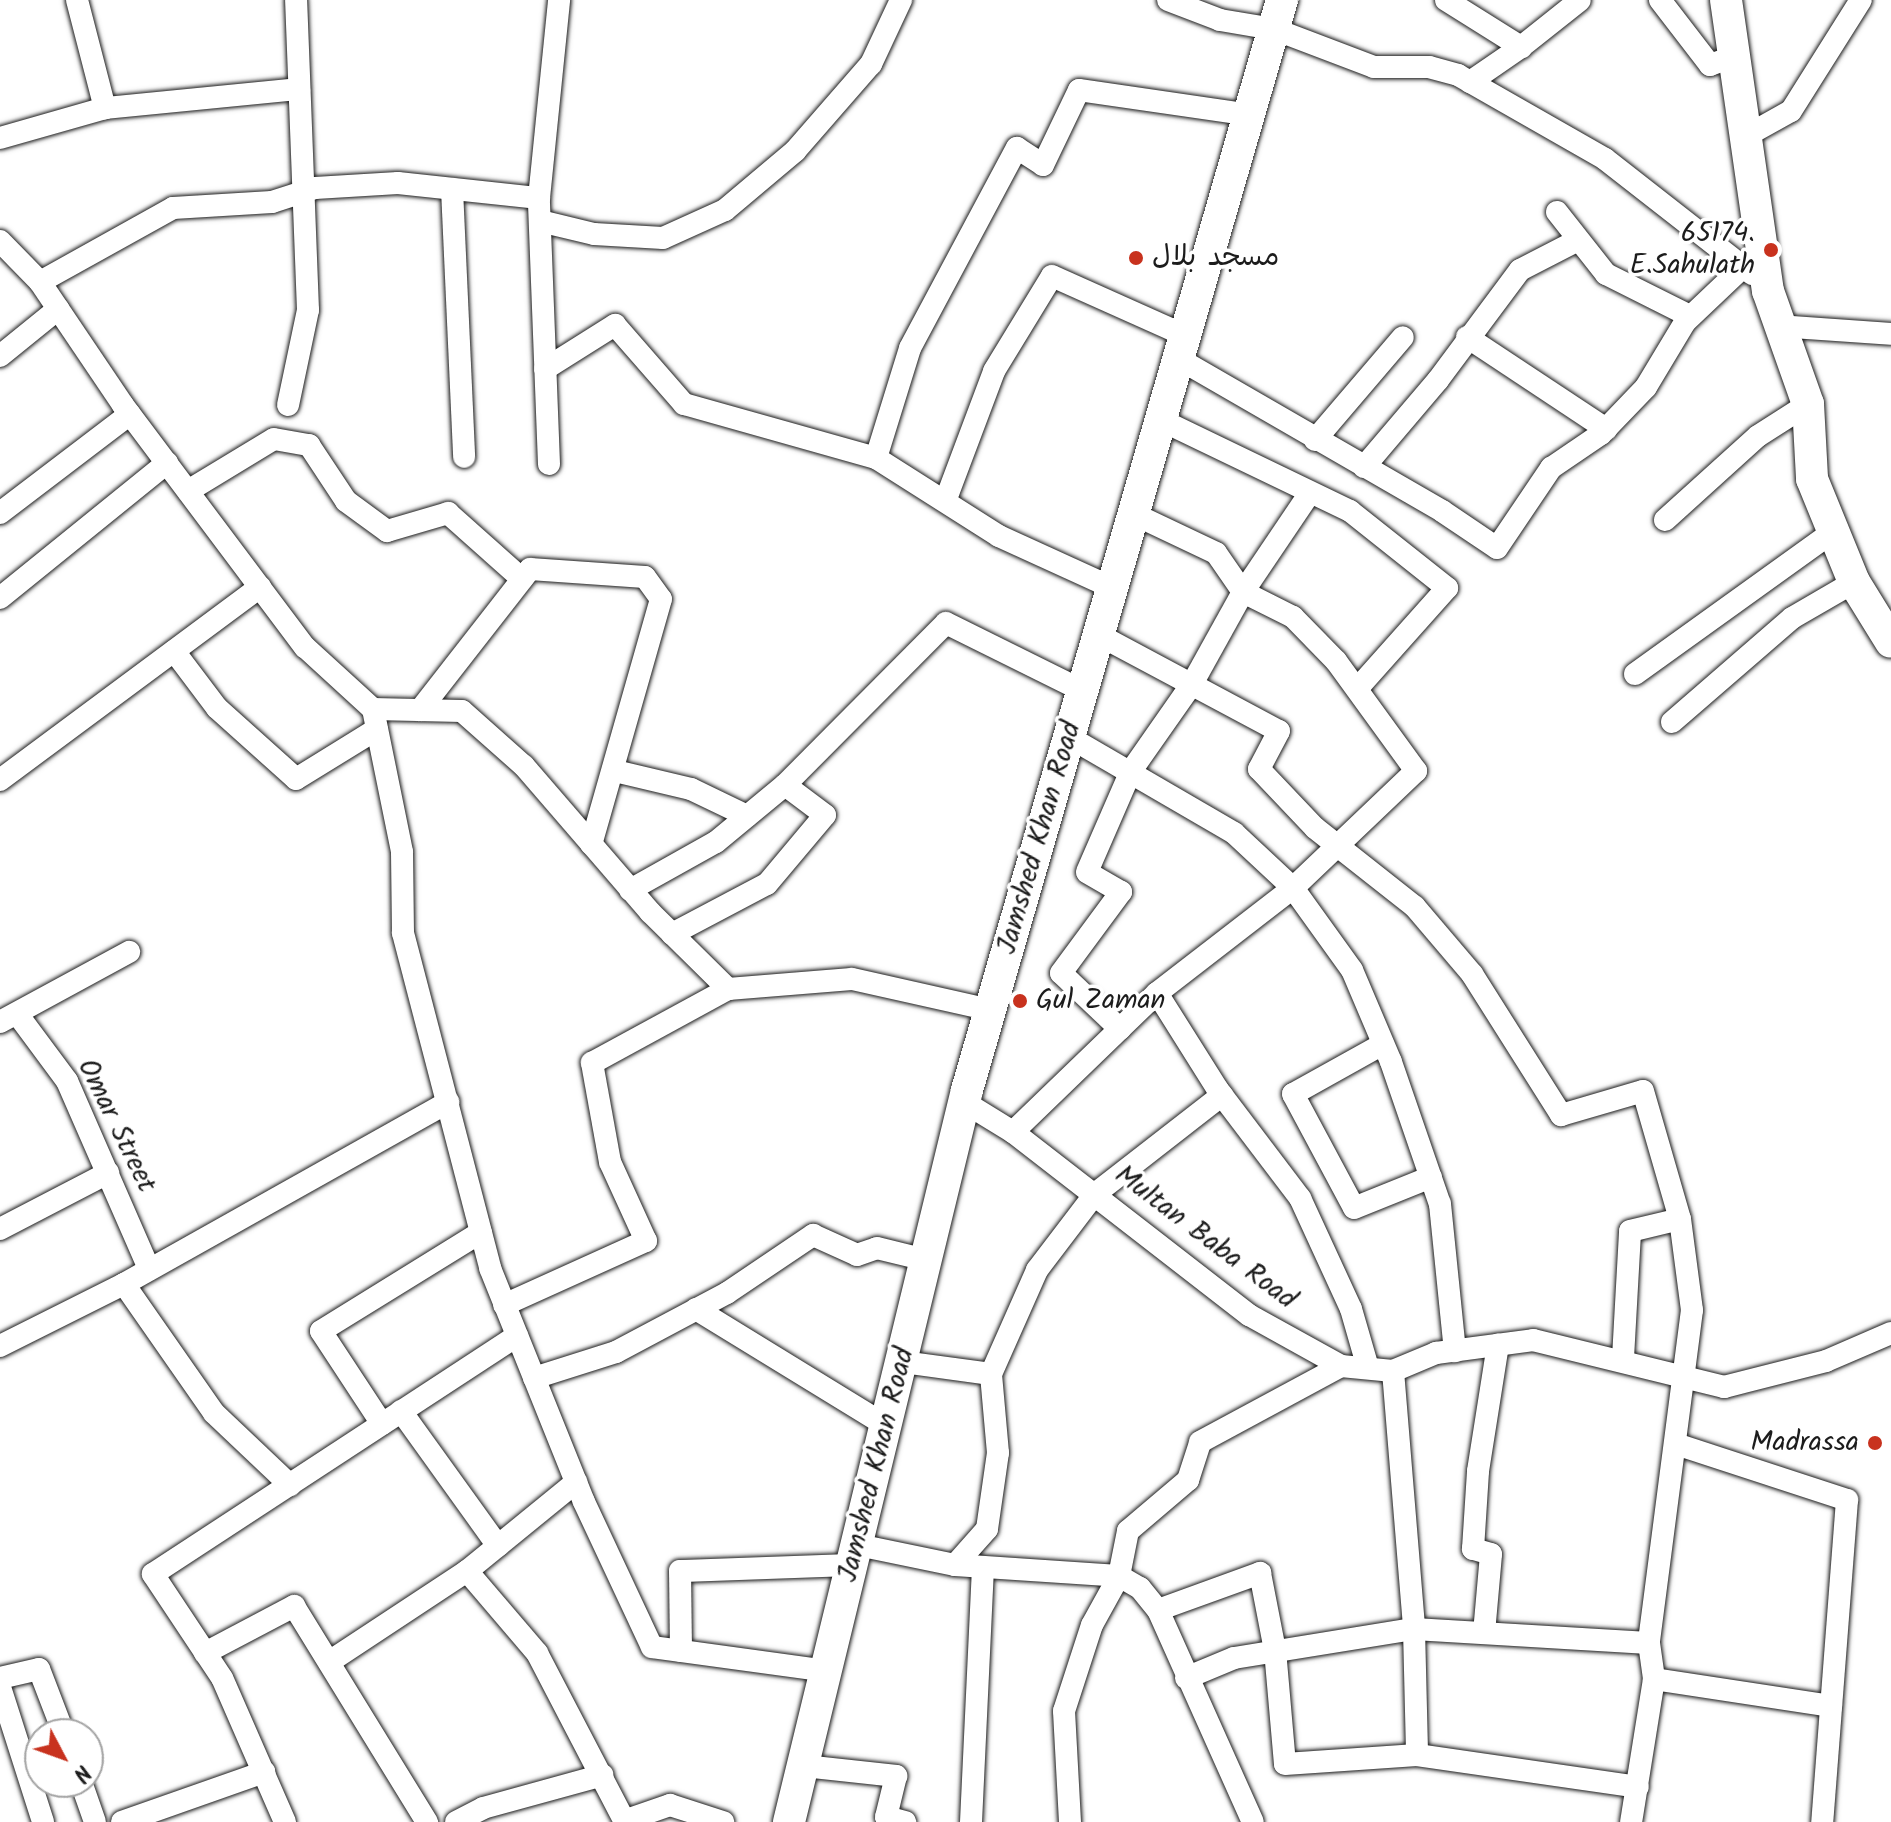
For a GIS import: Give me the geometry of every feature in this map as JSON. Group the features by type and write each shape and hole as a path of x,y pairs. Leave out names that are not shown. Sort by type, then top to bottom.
{"street":[{"path":"77,0 105,108"},
{"path":"288,405 308,310 296,0"},
{"path":"549,464 539,210 559,0"},
{"path":"40,282 173,208 272,202 303,192 398,183 452,189 539,210 594,234 663,238 725,210 795,151 871,64 901,0"},
{"path":"1168,0 1220,20 1278,14 1374,67 1429,67 1470,82 1605,159 1744,266 1768,291"},
{"path":"1446,0 1521,47"},
{"path":"1470,82 1521,47 1580,0"},
{"path":"1660,0 1710,65 1735,56"},
{"path":"1726,0 1768,291 1808,404 1812,479 1854,582 1891,642"},
{"path":"1746,136 1791,111 1861,0"},
{"name":"Jamshed Khan Road","path":"789,1822 964,1102 1278,14"},
{"path":"0,138 105,108 299,89"},
{"path":"876,458 910,348 1017,148 1043,165 1079,90 1250,115"},
{"path":"452,189 464,457"},
{"path":"1557,212 1606,274 1690,316"},
{"path":"1364,467 1438,380 1467,337 1520,270 1578,240"},
{"path":"0,241 40,282 130,414 305,647 375,719 402,852 403,933 481,1232 504,1305 576,1482 652,1647 828,1671"},
{"path":"946,499 994,371 1052,276 1182,347 1315,440 1497,548 1551,468 1606,429 1646,387 1690,316 1744,266"},
{"path":"0,356 58,309"},
{"path":"545,369 615,325 684,404 876,458 946,499 999,536 1113,588"},
{"path":"1778,326 1891,334"},
{"path":"1315,440 1403,337"},
{"path":"1467,337 1606,429"},
{"path":"1665,520 1758,436 1808,404"},
{"path":"0,513 130,414"},
{"path":"1161,420 1263,465 1309,494 1350,511 1447,588 1357,689"},
{"path":"188,491 274,439 309,445 346,501 387,531 448,513 522,579"},
{"path":"0,598 167,463"},
{"path":"1120,1029 1061,973 1121,892 1087,872 1131,771 1192,684 1243,592 1309,494"},
{"path":"1013,1132 1157,993 1293,888 1416,771 1357,689 1293,617 1243,592 1216,553 1134,514"},
{"path":"1635,674 1834,531"},
{"path":"420,710 530,569 645,577 661,599 615,771 591,844"},
{"path":"1672,722 1792,618 1854,582"},
{"path":"0,780 260,587"},
{"path":"630,890 716,842 785,785 946,623 1083,691"},
{"path":"1099,635 1279,731 1259,769 1337,846 1415,907 1463,964 1561,1115 1643,1091 1680,1219 1692,1310 1649,1643 1654,1679 1631,1822"},
{"path":"174,651 217,708 296,779 375,719 420,710 462,711 524,766 630,890 728,989"},
{"path":"1069,737 1234,833 1293,888 1352,970 1383,1044 1440,1204 1455,1351"},
{"path":"615,771 691,789 747,816"},
{"path":"672,934 767,884 825,815 785,785"},
{"path":"9,1019 129,952"},
{"path":"504,1305 646,1241 610,1162 592,1063 728,989 852,979 991,1010"},
{"path":"1157,993 1222,1095 1300,1198 1351,1309 1368,1368"},
{"name":"Omar Street","path":"9,1019 67,1081 149,1269"},
{"path":"1383,1044 1293,1094 1354,1208 1431,1177"},
{"path":"955,1565 987,1529 998,1453 991,1374 1037,1270 1095,1194 1222,1095"},
{"path":"0,1346 124,1284 448,1102"},
{"name":"Multan Baba Road","path":"964,1102 1013,1132 1249,1315 1341,1366 1393,1371 1455,1351 1533,1340 1623,1358 1724,1387 1826,1361 1891,1333"},
{"path":"0,1229 108,1173"},
{"path":"1623,1358 1630,1231 1680,1219"},
{"path":"481,1232 321,1331 498,1546"},
{"path":"534,1378 616,1352 696,1309 813,1235 857,1255 877,1248 926,1260"},
{"path":"124,1284 214,1413 290,1485"},
{"path":"696,1309 887,1426"},
{"path":"285,1822 222,1678 153,1574 517,1336"},
{"path":"1484,1633 1491,1554 1473,1549 1478,1471 1498,1345"},
{"path":"902,1362 991,1374"},
{"path":"1070,1822 1064,1711 1092,1625 1119,1576 1128,1531 1188,1480 1200,1442 1341,1366"},
{"path":"1393,1371 1414,1629 1417,1755"},
{"path":"1676,1444 1847,1500 1822,1822"},
{"path":"329,1662 467,1571 576,1482"},
{"path":"681,1651 680,1571 856,1555 1119,1576 1140,1588 1158,1610 1253,1822"},
{"path":"971,1822 983,1567"},
{"path":"467,1571 537,1653 625,1822 670,1805 723,1822"},
{"path":"1158,1610 1260,1573 1275,1650 1285,1764 1417,1755 1638,1787"},
{"path":"205,1653 294,1606 427,1822"},
{"path":"1186,1678 1234,1658 1414,1629 1649,1643"},
{"path":"0,1678 39,1669 58,1718"},
{"path":"1654,1679 1831,1706"},
{"path":"0,1687 43,1822"},
{"path":"804,1766 896,1776 886,1817 905,1822"},
{"path":"133,1820 264,1772"},
{"path":"456,1822 483,1808 603,1775"},
{"path":"87,1798 95,1822"}],"place":[{"name":"65174. E.Sahulath","path":"1771,250"},
{"name":"مسجد بلال","path":"1136,258"},
{"name":"Gul Zaman","path":"1020,1001"},
{"name":"Madrassa","path":"1875,1443"}]}
